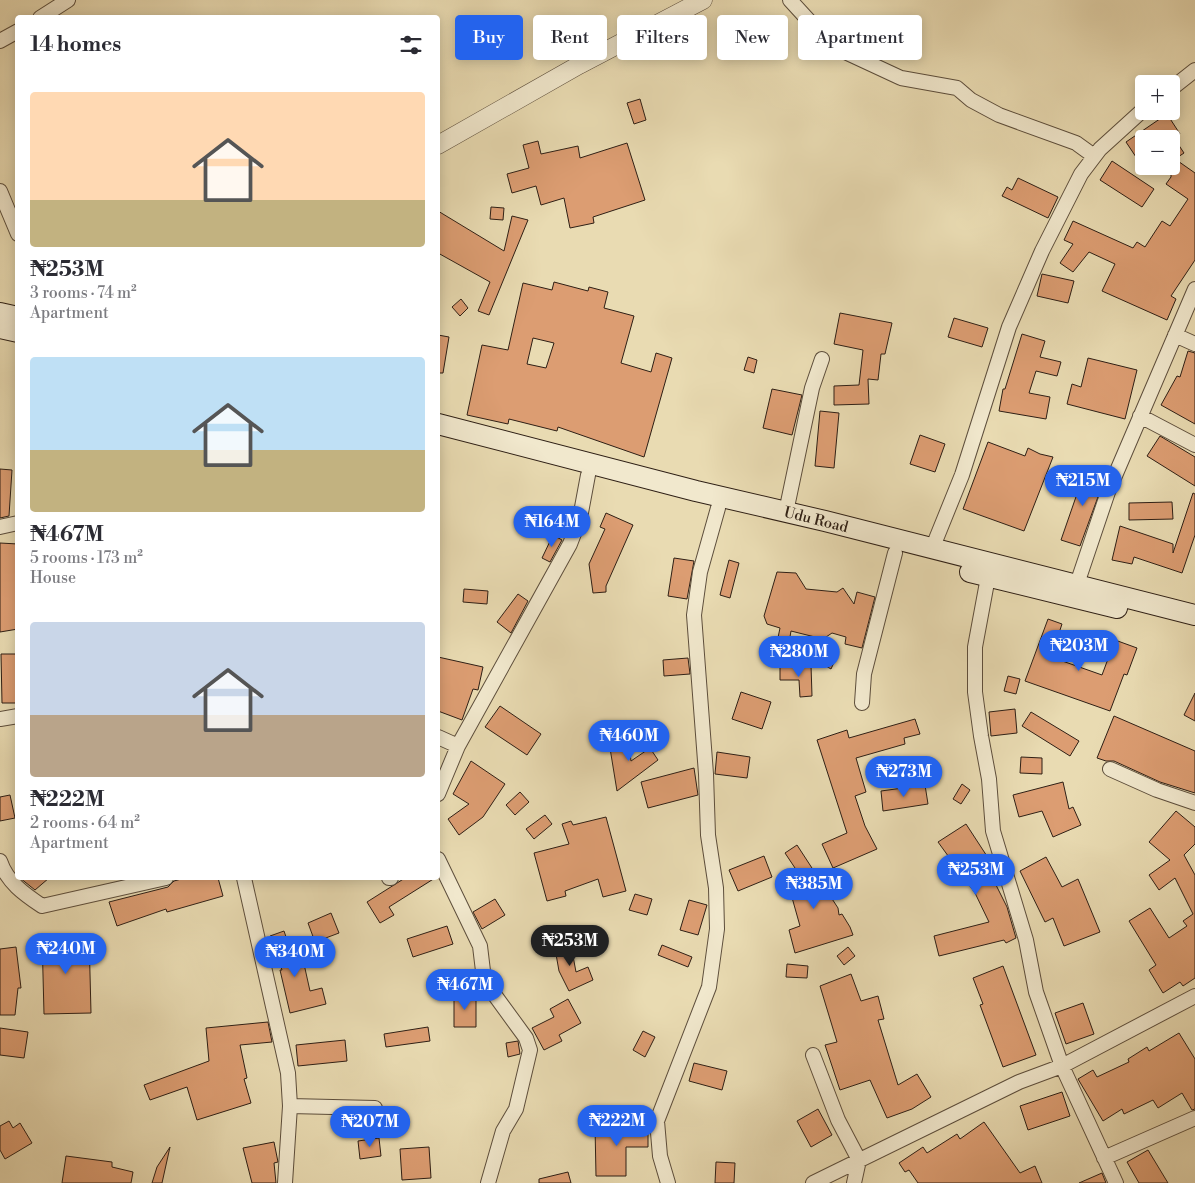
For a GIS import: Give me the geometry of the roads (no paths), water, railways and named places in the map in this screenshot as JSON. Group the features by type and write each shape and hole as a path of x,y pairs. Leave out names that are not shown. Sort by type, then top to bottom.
{"main road":[{"path":"0,313 15,316"},
{"path":"0,328 15,331"},
{"name":"Udu Road","path":"440,425 678,487 1077,584 1195,615"},
{"name":"Udu Road","path":"440,439 1195,629"}],"street":[{"path":"790,0 822,35 845,52 901,78 957,88 972,100 998,115 1076,143 1094,156"},
{"path":"440,143 579,65 699,1"},
{"path":"44,15 59,2"},
{"path":"0,41 15,33"},
{"path":"1180,81 1195,70"},
{"path":"932,549 962,475 1009,327 1042,251 1081,174 1094,156 1135,117"},
{"path":"0,191 15,227"},
{"path":"1077,584 1108,492 1195,289"},
{"path":"1176,335 1195,344"},
{"path":"786,512 810,398 822,360"},
{"path":"1140,416 1195,445"},
{"path":"440,789 458,746 570,544 580,518 588,476"},
{"path":"668,1183 660,1156 657,1121 709,987 717,928 716,888 708,835 706,774 694,615 700,572 718,508"},
{"path":"0,527 15,524"},
{"path":"862,703 864,674 895,553"},
{"path":"988,577 975,647 976,692 981,736 989,779 993,831 1026,940 1036,992 1062,1066 1116,1183"},
{"path":"0,719 15,716"},
{"path":"440,738 458,746"},
{"path":"1110,769 1157,790 1195,803"},
{"path":"0,861 5,875 22,893 42,906 157,880"},
{"path":"440,863 480,946 483,971 491,990 526,1038 530,1050 516,1109 503,1131 488,1183"},
{"path":"244,880 288,1073 290,1106 285,1183"},
{"path":"813,1183 1019,1082 1062,1066 1195,996"},
{"path":"813,1054 838,1120 859,1160 854,1183"},
{"path":"290,1106 375,1108"},
{"path":"1104,1158 1195,1118"}]}
